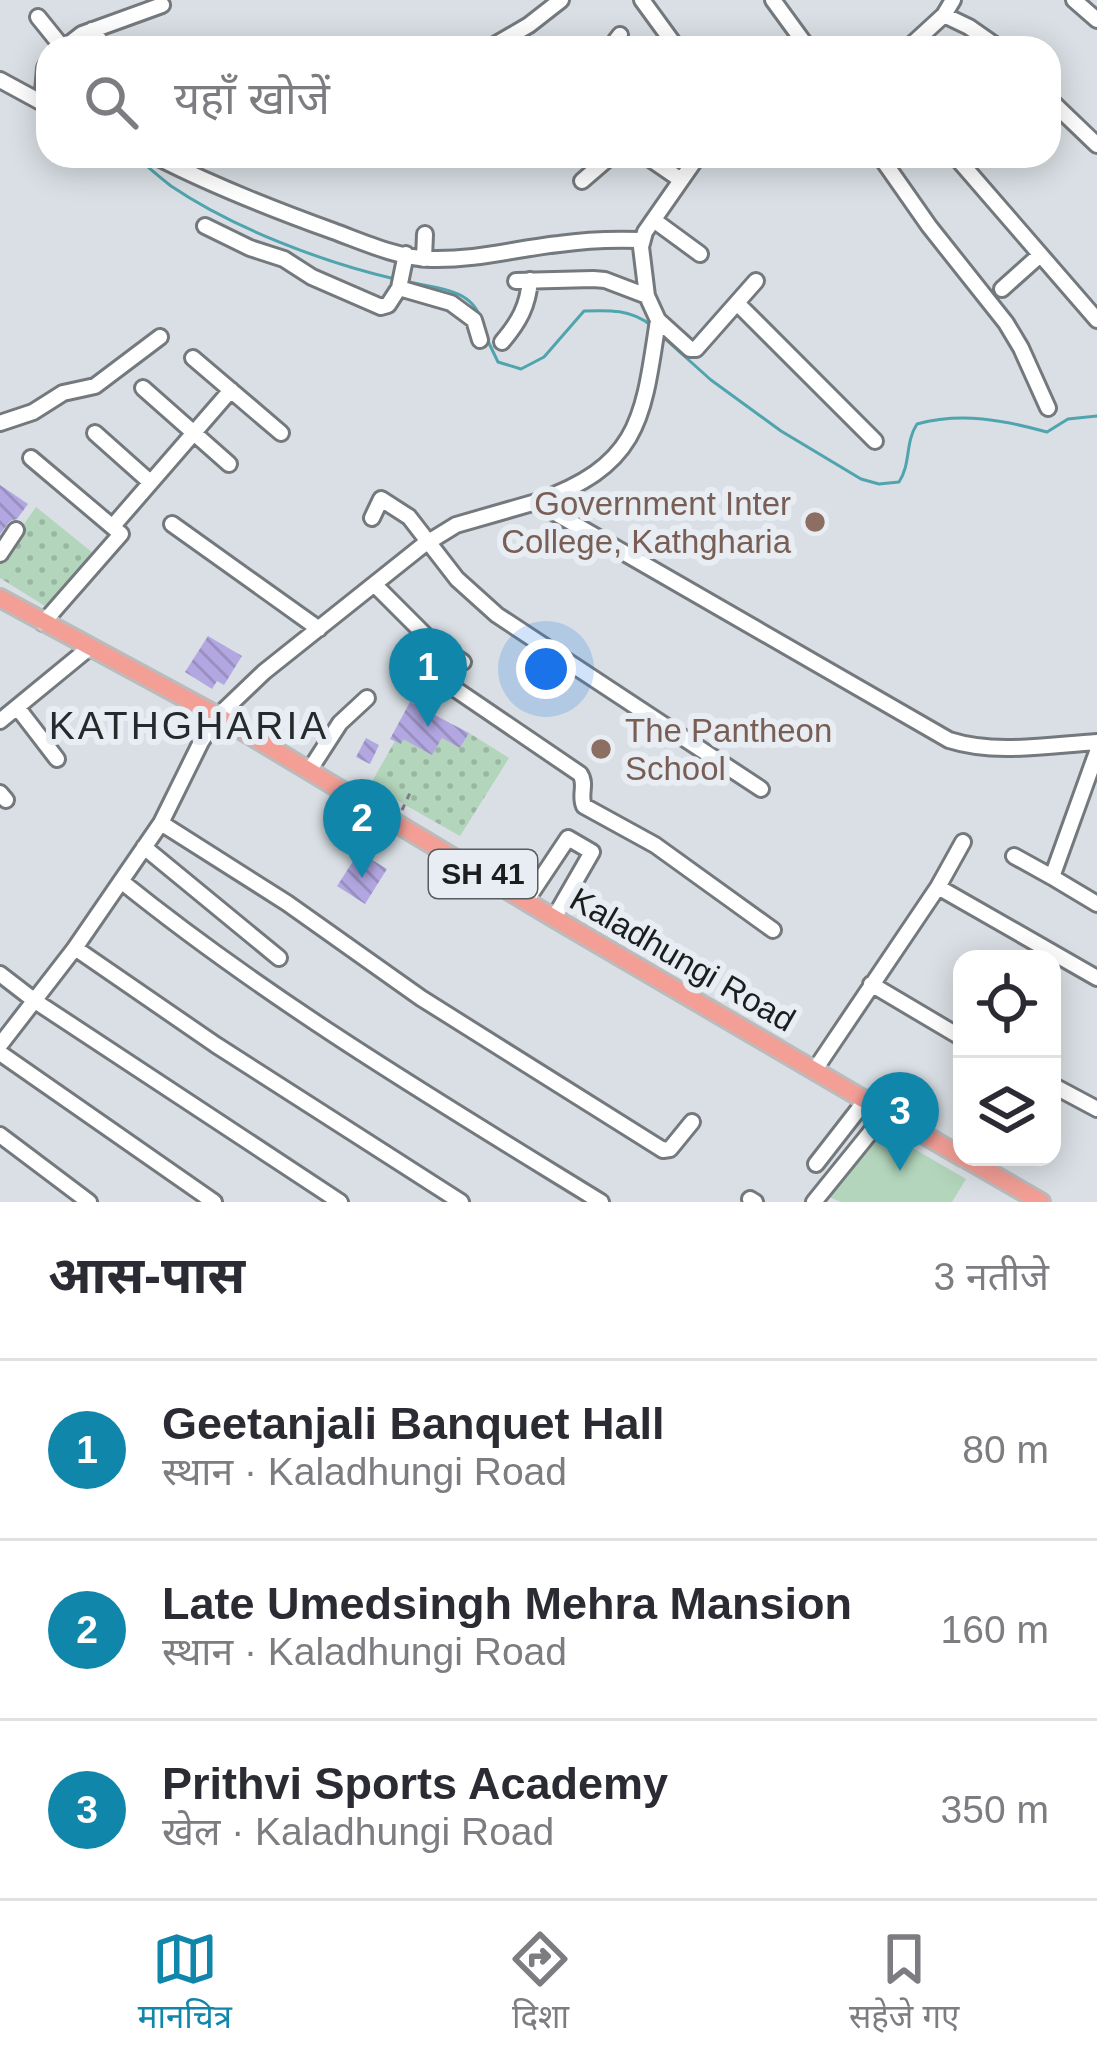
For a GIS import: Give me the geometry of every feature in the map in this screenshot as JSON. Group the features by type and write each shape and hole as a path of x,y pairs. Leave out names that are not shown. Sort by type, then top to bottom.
{"main road":[{"name":"Kaladhungi Road","path":"0,598 218,716 953,1152"},
{"name":"Kaladhungi Road","path":"978,1166 1041,1202"}],"street":[{"path":"510,36 561,0"},
{"path":"642,0 668,36"},
{"path":"773,0 799,36"},
{"path":"921,36 944,15 952,0"},
{"path":"1074,0 1097,20"},
{"path":"82,36 163,4"},
{"path":"944,15 982,36"},
{"path":"38,16 54,36"},
{"path":"92,30 97,36"},
{"path":"0,80 36,100"},
{"path":"1061,110 1097,145"},
{"path":"185,168 207,183 274,209 424,259 497,256 608,239 641,240"},
{"path":"582,181 597,168"},
{"path":"664,168 681,179"},
{"path":"689,168 641,240 647,296 658,320 690,349 696,349 756,281"},
{"path":"888,168 1006,323 1048,408"},
{"path":"965,168 1097,320"},
{"path":"655,221 700,254"},
{"path":"206,226 381,307 388,305 406,254"},
{"path":"424,259 425,234"},
{"path":"1002,289 1040,255"},
{"path":"502,341 527,303 523,281 604,280 647,296"},
{"path":"399,281 452,303 474,320 480,340"},
{"path":"737,302 874,441"},
{"path":"214,1202 0,1049 145,847 218,716 264,672 456,524 536,502 585,482 610,464 638,418 658,320"},
{"path":"0,424 33,412 63,393 95,386 160,337"},
{"path":"193,358 281,433"},
{"path":"142,388 230,464"},
{"path":"113,526 231,390"},
{"path":"95,433 150,482"},
{"path":"31,458 120,536 43,623"},
{"path":"372,518 381,499 409,517 465,588 497,615 761,789"},
{"path":"536,502 949,740 987,748 1097,742"},
{"path":"172,524 319,629"},
{"path":"0,554 16,530"},
{"path":"375,585 463,662"},
{"path":"0,721 89,647"},
{"path":"444,650 432,668 434,674 580,774 584,806 655,845 773,930"},
{"path":"309,771 340,723 367,698"},
{"path":"17,706 57,759"},
{"path":"1052,877 1091,789 1097,752"},
{"path":"160,823 286,902 421,998 663,1150 670,1149 692,1122"},
{"path":"526,901 568,838 592,852 554,918"},
{"path":"814,1070 963,842"},
{"path":"145,847 279,958"},
{"path":"1014,856 1097,904"},
{"path":"121,881 178,927 398,1077 601,1202"},
{"path":"938,886 1097,978"},
{"path":"74,948 461,1202"},
{"path":"0,974 340,1202"},
{"path":"872,984 953,1033"},
{"path":"1061,1090 1097,1109"},
{"path":"815,1164 865,1101"},
{"path":"814,1202 886,1113"},
{"path":"0,1135 89,1202"}],"path":[{"path":"395,822 410,793"}],"green space":[{"path":"36,507 93,553 45,606 0,578 0,558"},
{"path":"469,733 509,758 460,836 370,785 395,741 401,744 403,739 432,754 442,738 460,748"},
{"path":"880,1129 966,1179 952,1202 841,1202 827,1196"}],"building":[{"path":"0,485 28,504 0,534"},
{"path":"208,636 242,656 224,685 217,681 212,689 185,672"},
{"path":"410,702 469,733 460,748 442,738 432,755 403,739 401,744 390,739"},
{"path":"366,738 379,745 370,764 356,757"},
{"path":"359,852 387,869 365,904 337,886"}],"waterway":[{"path":"29,103 36,107"},
{"path":"149,168 195,201 250,229 308,253 395,279"},
{"path":"404,281 460,295 481,320"},
{"path":"485,335 498,362 521,369 544,357 584,311 628,314 652,326"},
{"path":"663,337 711,380 781,431 861,479 879,484 899,482 917,424 982,419 1047,432 1068,419 1097,416"}],"place":[{"name":"Government Inter College, Kathgharia","path":"815,522"},
{"name":"Geetanjali Banquet Hall","path":"428,727"},
{"name":"The Pantheon School","path":"601,749"},
{"name":"Late Umedsingh Mehra Mansion","path":"362,878"},
{"name":"Prithvi Sports Academy","path":"900,1171"}],"district":[{"name":"KATHGHARIA","path":"189,725"}]}
